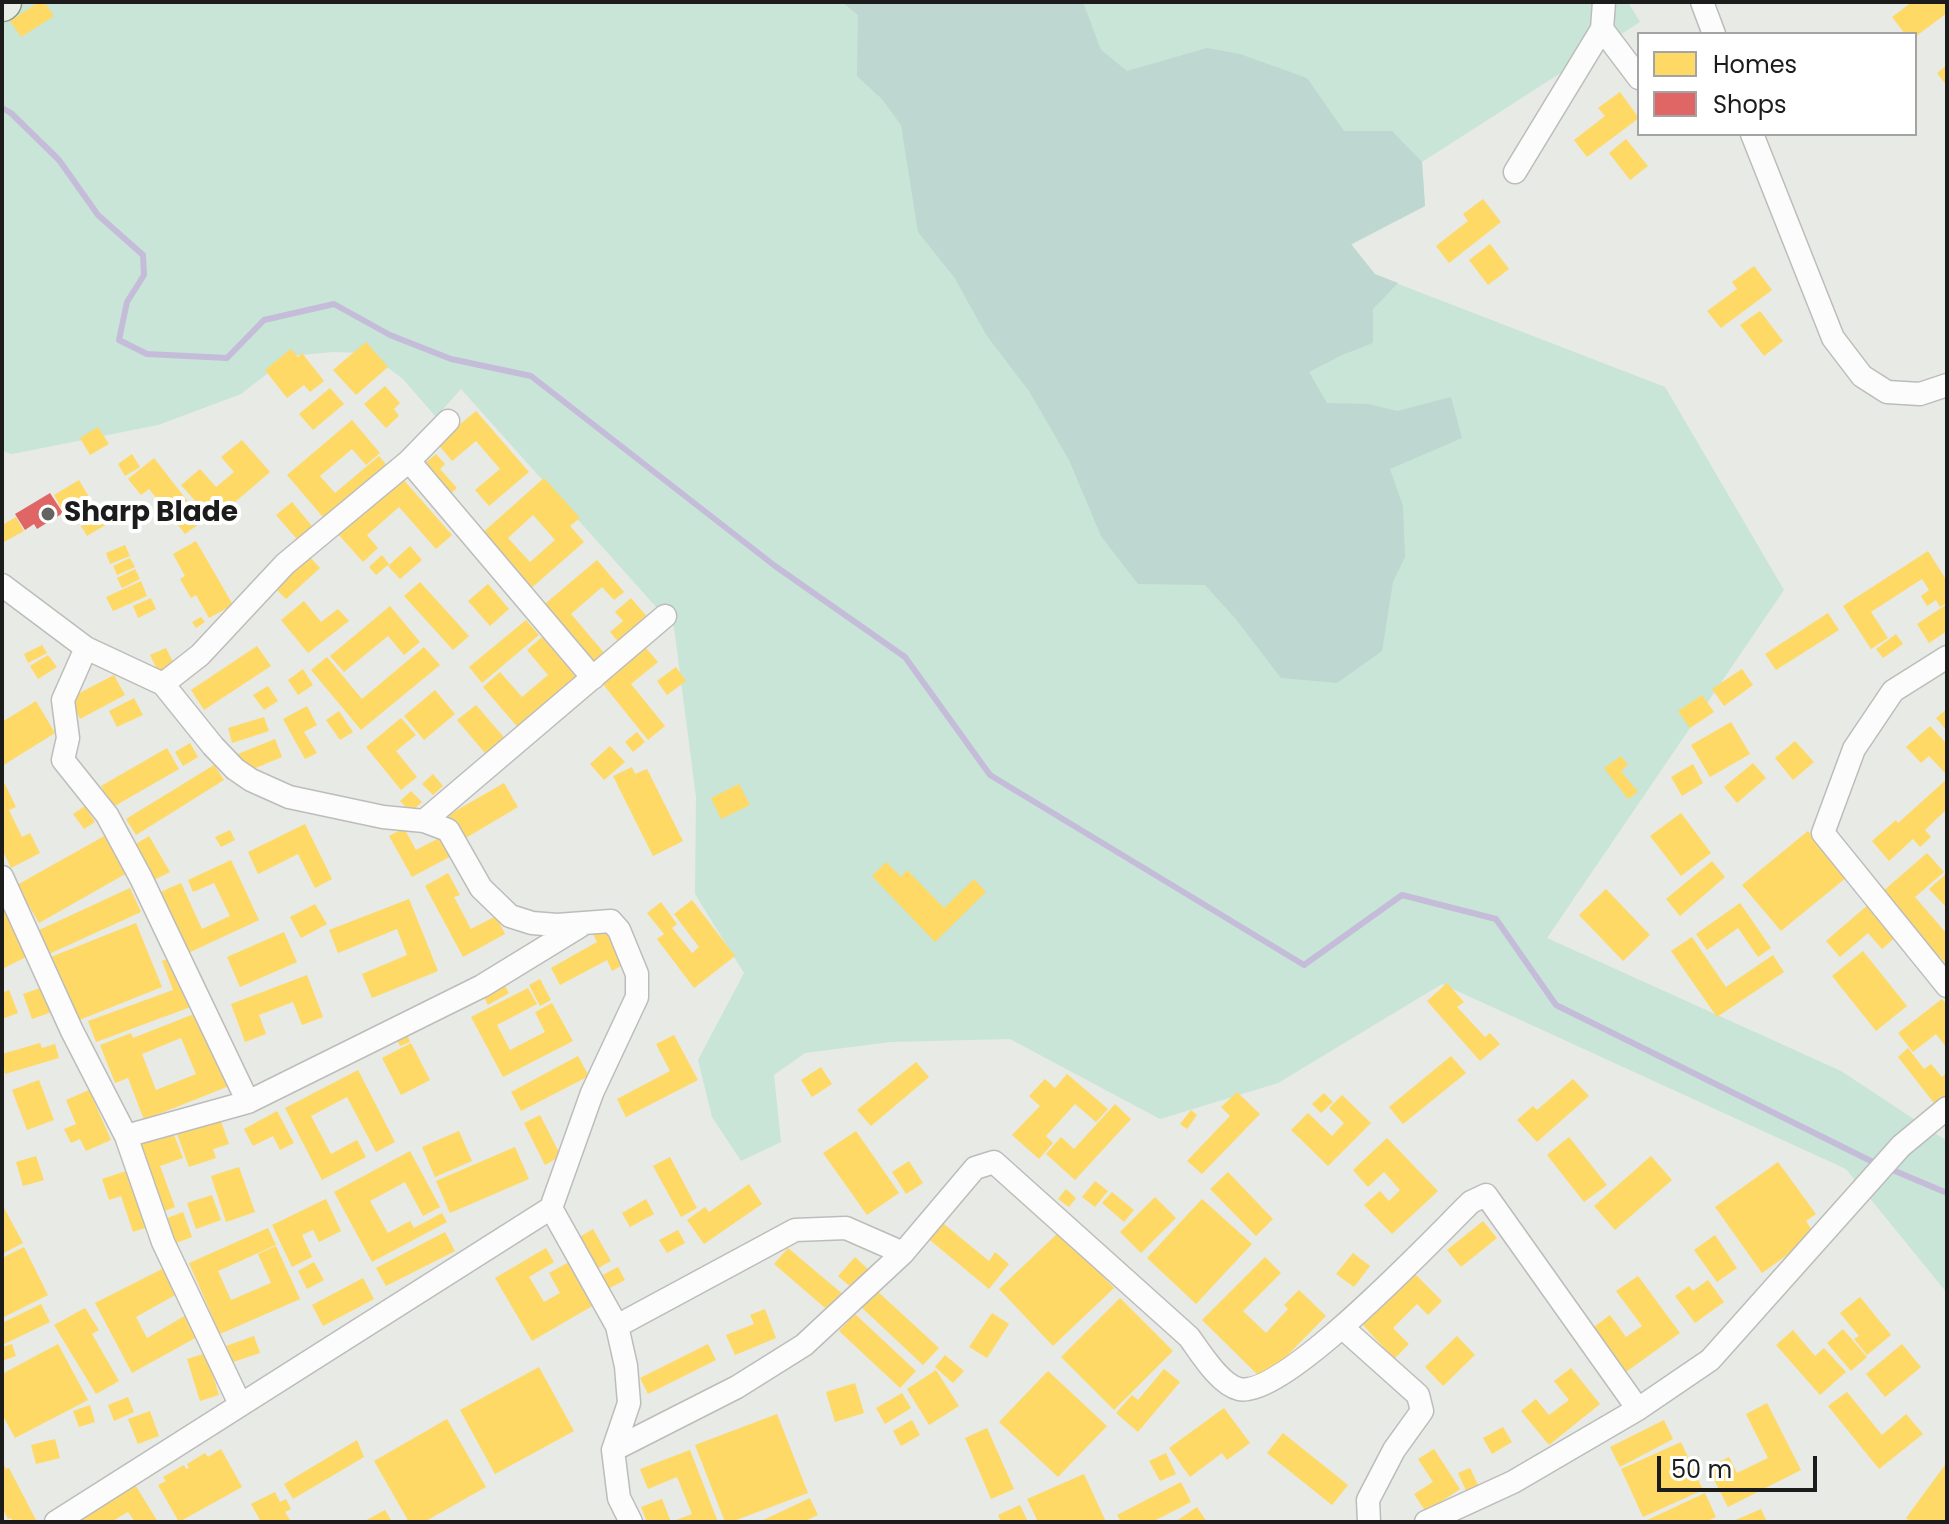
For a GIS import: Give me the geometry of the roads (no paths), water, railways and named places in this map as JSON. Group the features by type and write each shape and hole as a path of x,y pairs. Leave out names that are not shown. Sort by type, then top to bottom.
{"street":[{"path":"1515,172 1602,29 1604,2"},
{"path":"1702,2 1713,32"},
{"path":"1602,29 1637,75"},
{"path":"1753,136 1833,338 1862,376 1887,392 1920,394 1947,385"},
{"path":"163,684 200,655 285,564 409,461 448,421"},
{"path":"409,461 593,678"},
{"path":"2,585 86,648 163,684 213,746 235,769 251,780 289,797 383,817 424,821 448,830 481,888 510,916 544,924 611,921 619,930 637,974 638,986 629,1016 592,1093 551,1208 56,1522"},
{"path":"424,821 665,616"},
{"path":"86,648 63,700 68,738 63,760 107,815 248,1102"},
{"path":"1947,657 1893,691 1854,749 1823,833 1947,986"},
{"path":"2,877 72,1031 126,1136 163,1242 240,1404"},
{"path":"126,1136 248,1102 482,986 585,923"},
{"path":"1426,1522 1513,1482 1638,1409 1710,1360 1901,1146 1947,1108"},
{"path":"613,1450 737,1387 804,1345 903,1253 975,1168 994,1162 1189,1337 1228,1383 1240,1389 1257,1388 1279,1376 1343,1328 1471,1202 1486,1195 1638,1409"},
{"path":"551,1208 617,1326 626,1366 629,1403 613,1450 619,1498 631,1522"},
{"path":"617,1326 795,1230 846,1228 903,1253"},
{"path":"1343,1328 1418,1395 1422,1411 1394,1450 1368,1500 1369,1522"}],"waterway":[{"path":"2,108 59,160 98,215 143,255 144,275 127,302 119,340 147,354 227,358 264,320 334,304 390,335 451,359 531,376 775,566 905,657 990,775 1304,965 1402,895 1496,919 1556,1005 1877,1164"},
{"path":"1888,1168 1947,1193"}],"place":[{"name":"Sharp Blade","path":"48,514"}]}
